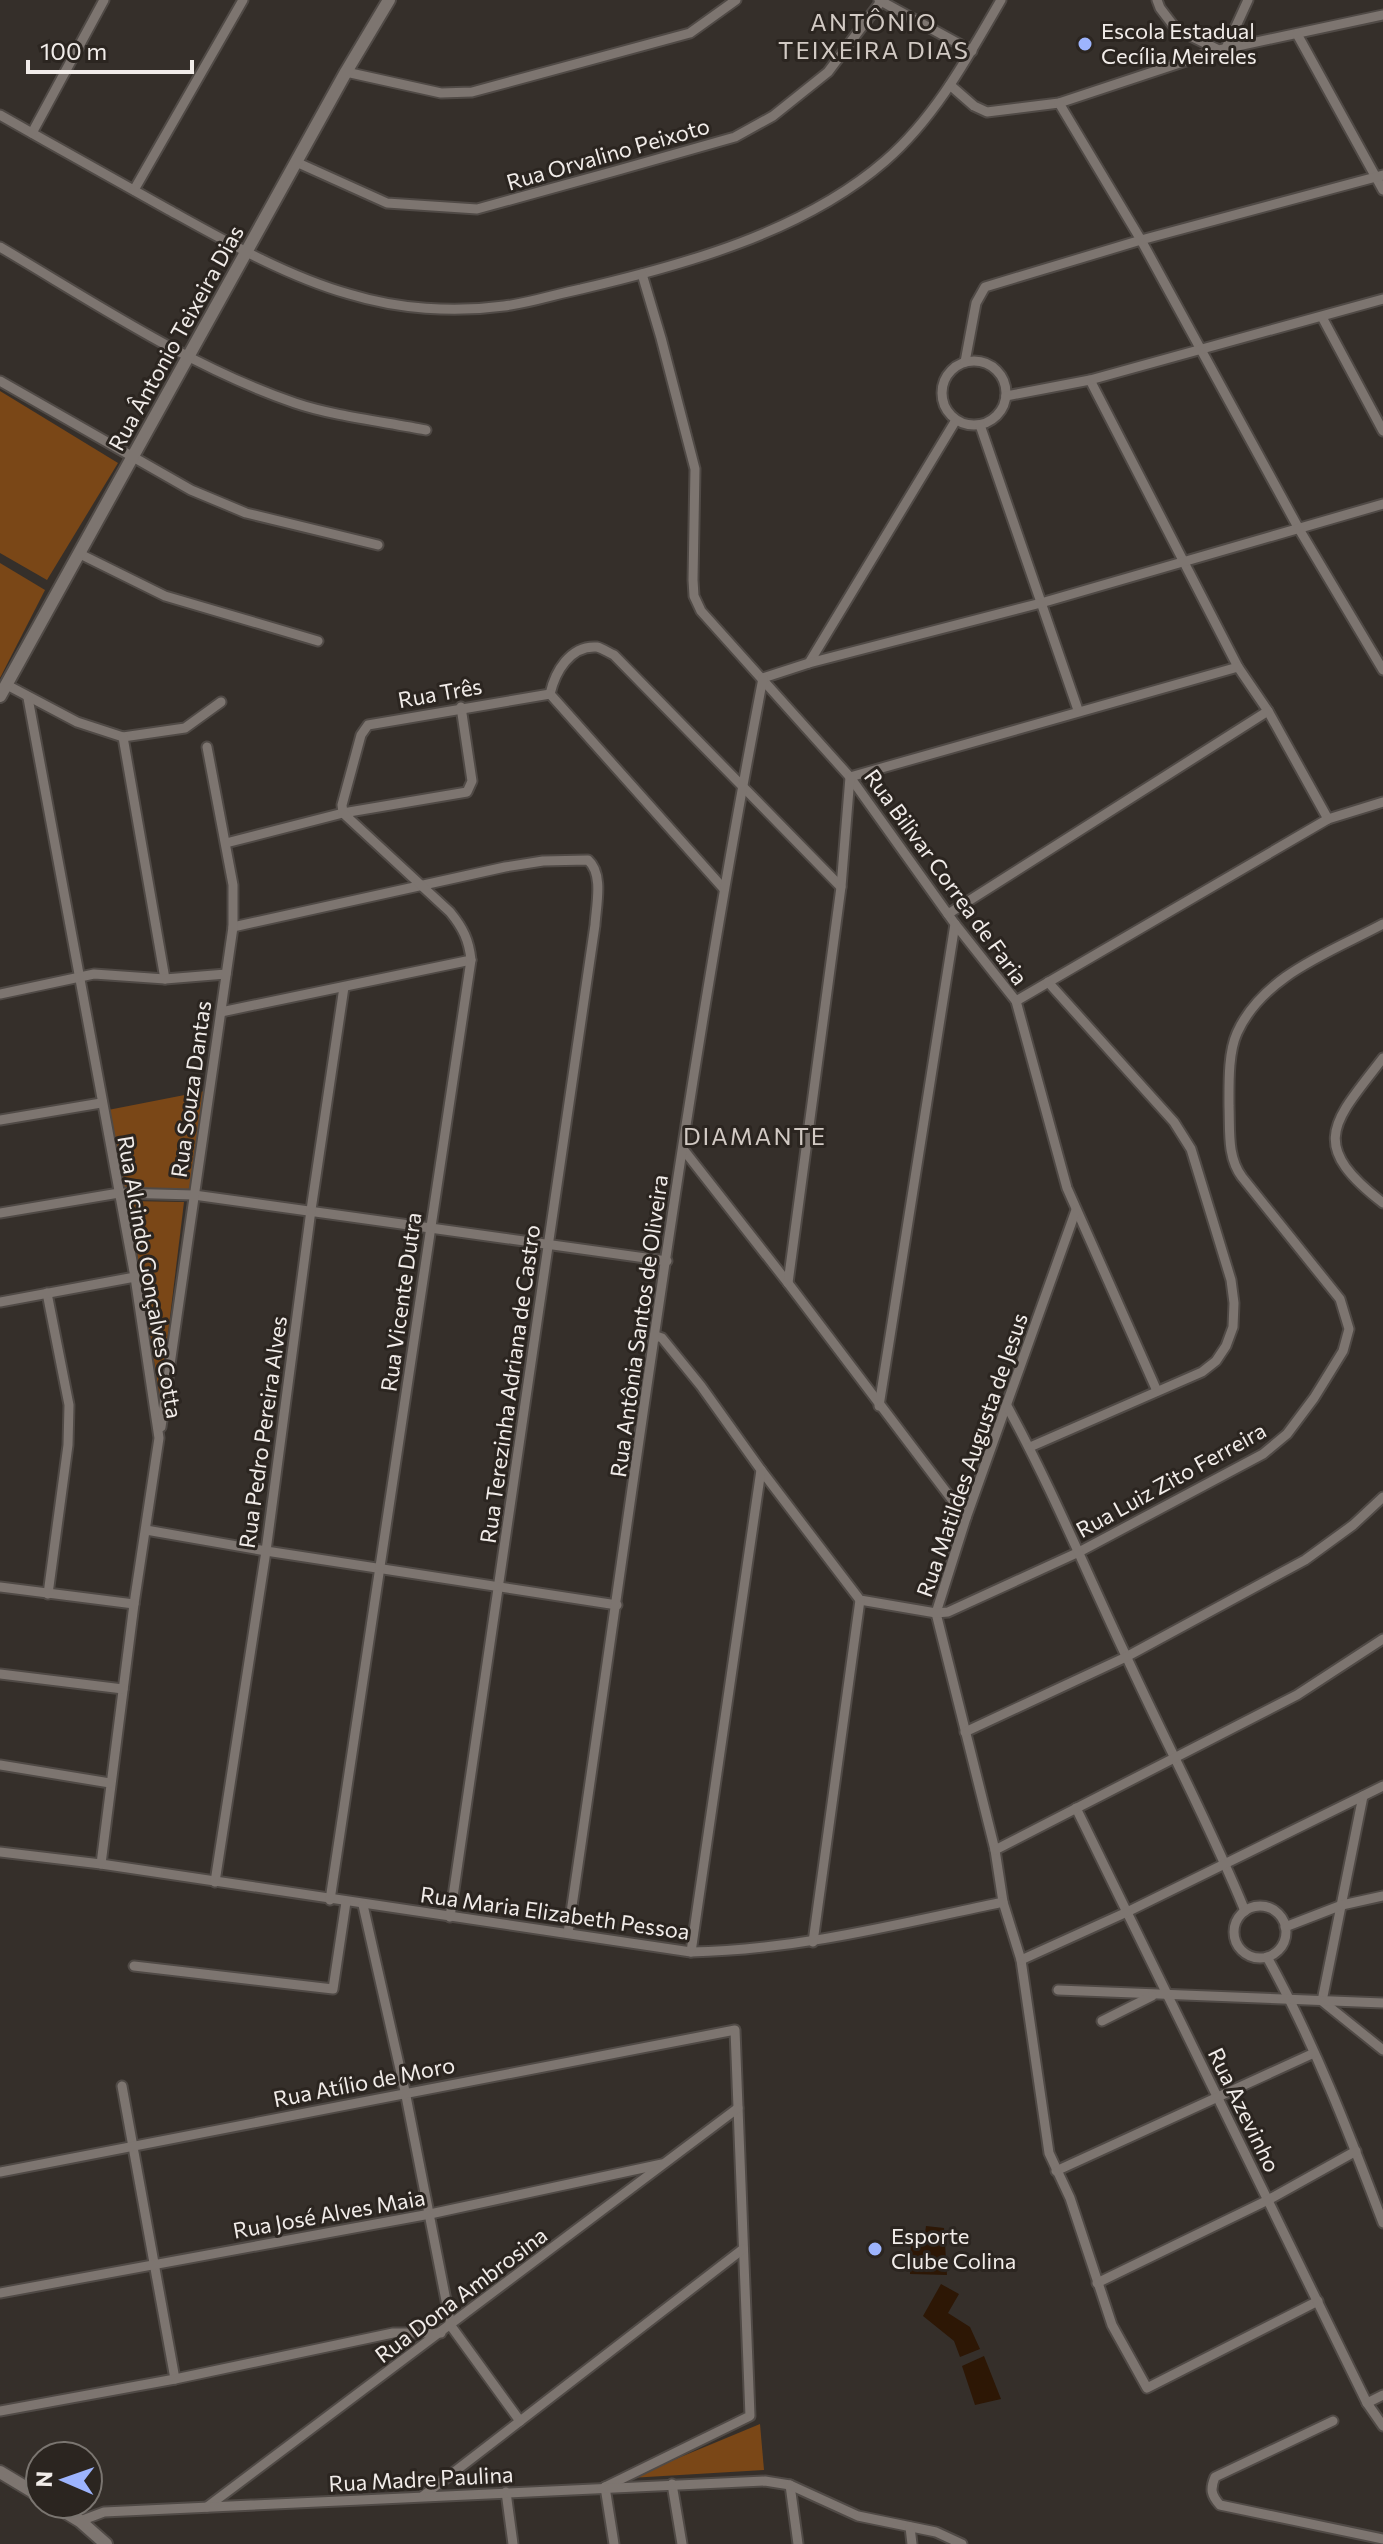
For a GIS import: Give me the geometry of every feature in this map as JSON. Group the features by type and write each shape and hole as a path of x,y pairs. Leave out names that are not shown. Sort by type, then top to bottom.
{"main road":[{"name":"Rua Ântonio Teixeira Dias","path":"3,691 346,72 389,0"},
{"path":"0,2472 24,2486"},
{"path":"80,2521 106,2544"}],"street":[{"path":"32,133 104,0"},
{"path":"134,190 243,0"},
{"path":"346,72 441,93 472,92 690,33 736,0"},
{"path":"881,0 972,51"},
{"name":"Rua Orvalino Peixoto","path":"296,162 387,203 477,209 615,171 735,137 773,116 828,72 881,0"},
{"path":"0,115 246,253 348,294 440,309 506,306 642,274 772,229 811,212 841,194 885,161 919,127 972,51 1001,0"},
{"path":"1157,0 1176,29 1222,49"},
{"path":"1222,49 1248,0"},
{"path":"950,85 974,106 987,112 1059,103 1222,49 1383,15"},
{"path":"1297,34 1380,176 1383,190"},
{"path":"1059,103 1141,240 1299,529 1383,670"},
{"path":"965,362 976,303 985,287 1141,240 1380,176"},
{"path":"0,247 189,357 298,404 426,430"},
{"name":"Rua Bilivar Correa de Faria","path":"642,274 677,378 695,469 694,596 701,611 850,777 955,924 1016,1001 1067,1188 1157,1391"},
{"path":"1006,396 1090,380 1383,299"},
{"path":"1322,317 1383,431"},
{"path":"965,362 986,362 1002,376 1006,396 998,415 980,425 972,425 956,420 944,404 944,383 948,374 965,362"},
{"path":"1090,380 1238,667 1268,711 1328,819"},
{"path":"0,381 191,490 246,513 378,545"},
{"path":"809,663 956,420"},
{"path":"980,425 1078,710"},
{"path":"763,678 809,663 1041,603 1383,504"},
{"path":"80,554 165,596 318,641"},
{"path":"724,889 550,694 561,666 579,650 598,647 614,655 841,887"},
{"path":"788,1283 841,887 850,777 1238,667"},
{"name":"Rua Antônia Santos de Oliveira","path":"568,1933 683,1149 724,889 763,678"},
{"path":"3,691 28,698 77,722 123,737 185,728 221,702"},
{"name":"Rua Três","path":"343,813 342,805 361,735 368,725 550,694"},
{"name":"Rua Alcindo Gonçalves Cotta","path":"28,698 135,1277 159,1438 101,1864"},
{"path":"226,843 343,813 467,792 472,781 461,707"},
{"path":"948,914 1268,711"},
{"path":"123,737 165,979"},
{"name":"Rua Souza Dantas","path":"159,1438 233,927 233,885 207,747"},
{"path":"1016,1001 1328,819 1383,802"},
{"path":"221,1012 471,960 463,928 343,813"},
{"name":"Rua Terezinha Adriana de Castro","path":"420,884 543,861 588,860 595,867 597,886 595,925 450,1917"},
{"path":"233,927 420,884"},
{"path":"879,1406 955,924"},
{"name":"Rua Luiz Zito Ferreira","path":"936,1613 948,1612 1079,1552 1275,1445 1314,1398 1347,1340 1347,1317 1340,1299 1242,1177 1232,1160 1231,1067 1237,1034 1255,1005 1285,976 1383,924"},
{"name":"Rua Vicente Dutra","path":"330,1900 471,960"},
{"path":"0,994 94,974 165,979 226,974"},
{"path":"1030,1447 1202,1372 1216,1361 1226,1346 1233,1327 1234,1303 1231,1280 1191,1149 1174,1122 1048,982"},
{"name":"Rua Pedro Pereira Alves","path":"215,1882 266,1551 344,987"},
{"path":"1383,1058 1343,1109 1335,1135 1337,1157 1360,1185 1383,1203"},
{"path":"0,1120 101,1103"},
{"path":"683,1149 966,1518"},
{"path":"0,1213 119,1193 194,1195 667,1261"},
{"name":"Rua Matildes Augusta de Jesus","path":"1076,1210 966,1518 936,1613 995,1850 1003,1902 1021,1960 1045,2129 1056,2171 1077,2220 1112,2325 1147,2388 1318,2301"},
{"path":"0,1302 135,1277"},
{"path":"47,1293 69,1405 68,1445 48,1594"},
{"path":"656,1336 662,1338 701,1386 860,1600 936,1613"},
{"path":"1007,1406 1030,1447 1245,1911"},
{"path":"691,1952 761,1470"},
{"path":"965,1732 1126,1657 1305,1560 1353,1525 1383,1497"},
{"path":"146,1530 617,1605"},
{"path":"0,1587 134,1604"},
{"path":"813,1942 860,1600"},
{"path":"995,1850 1297,1695 1383,1639"},
{"path":"0,1674 123,1689"},
{"path":"0,1765 110,1783"},
{"path":"1021,1960 1127,1912 1383,1786"},
{"path":"1322,2001 1363,1796"},
{"name":"Rua Azevinho","path":"1076,1808 1367,2403 1383,2426"},
{"name":"Rua Maria Elizabeth Pessoa","path":"0,1852 101,1864 691,1952 740,1951 813,1942 1003,1902"},
{"path":"1285,1927 1342,1905 1383,1896"},
{"path":"134,1966 333,1989 346,1902"},
{"path":"363,1905 405,2091 451,2326 520,2421"},
{"path":"1253,1907 1269,1908 1285,1927 1279,1949 1267,1957 1244,1953 1235,1940 1235,1924 1245,1911 1253,1907"},
{"path":"1267,1957 1314,2053 1383,2223"},
{"path":"1058,1990 1383,2003"},
{"path":"1102,2021 1154,1995"},
{"path":"1322,2001 1383,2050"},
{"name":"Rua Atílio de Moro","path":"0,2172 405,2091 735,2030 738,2108"},
{"path":"1056,2171 1314,2053"},
{"path":"122,2086 175,2379"},
{"path":"421,2497 743,2249 738,2108"},
{"name":"Rua Dona Ambrosina","path":"205,2509 738,2108"},
{"path":"1097,2283 1268,2200 1356,2151"},
{"name":"Rua José Alves Maia","path":"0,2293 430,2214 662,2164"},
{"name":"Rua Madre Paulina","path":"80,2521 104,2512 605,2487 750,2416 743,2249"},
{"path":"0,2411 175,2379 393,2333 441,2333"},
{"path":"1367,2403 1383,2395"},
{"path":"1333,2421 1215,2477 1211,2487 1213,2496 1220,2505 1383,2539"},
{"path":"614,2544 605,2487 765,2481 790,2485 858,2516 936,2532 962,2544"},
{"path":"672,2484 682,2544"},
{"path":"790,2485 798,2544"},
{"path":"506,2492 513,2544"},
{"path":"910,2527 912,2544"}],"shaded area":[{"path":"0,391 118,463 47,580 0,553"},
{"path":"0,563 45,590 0,678"},
{"path":"205,1091 191,1190 122,1188 108,1110"},
{"path":"129,1201 184,1202 160,1399"},
{"path":"926,2226 944,2228 947,2275 910,2274 911,2240 924,2240"},
{"path":"941,2284 959,2294 948,2313 970,2327 980,2349 960,2357 954,2341 923,2316"},
{"path":"984,2356 1001,2399 975,2405 962,2366"},
{"path":"760,2424 764,2470 630,2478"}],"place":[{"name":"Escola Estadual Cecília Meireles","path":"1085,44"},
{"name":"Esporte Clube Colina","path":"875,2249"}],"district":[{"name":"ANTÔNIO TEIXEIRA DIAS","path":"874,37"},
{"name":"DIAMANTE","path":"755,1137"}]}
